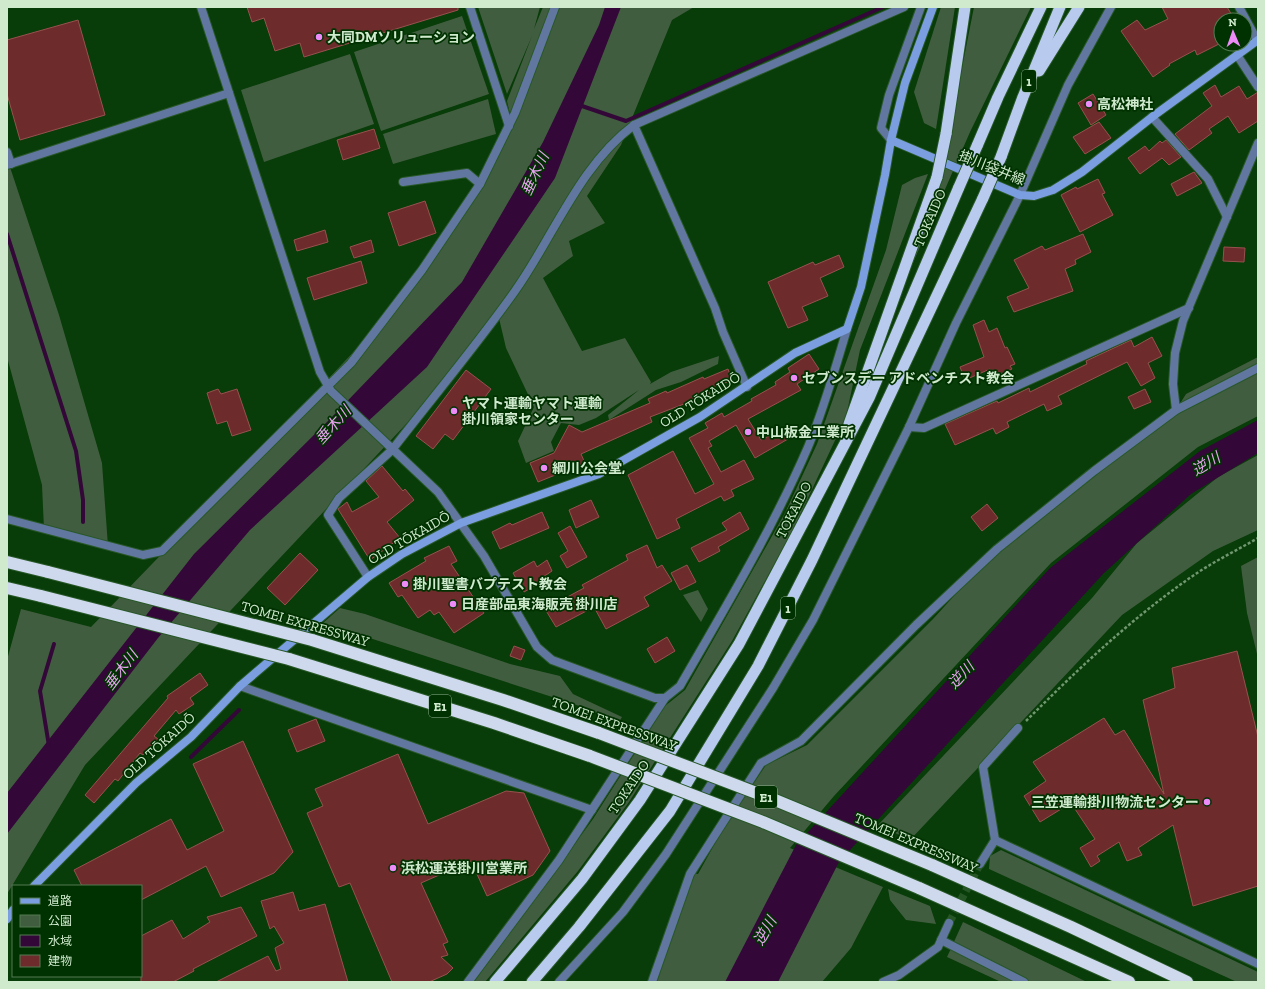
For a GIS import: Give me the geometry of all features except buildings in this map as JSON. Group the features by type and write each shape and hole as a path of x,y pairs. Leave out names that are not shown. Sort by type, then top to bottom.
{"highway":[{"name":"1","path":"840,453 859,394 878,346 937,177 946,134 965,7"},
{"name":"TOKAIDO","path":"495,982 582,879 640,800 739,644 869,398 998,97 1041,7"},
{"name":"1","path":"532,982 579,926 670,811 758,666 812,560 983,198 1001,157 1023,97 1060,7"},
{"name":"1","path":"1023,97 1079,7"},
{"name":"TOMEI EXPRESSWAY","path":"7,562 312,640 503,700 599,733 775,800 932,865 1078,930 1187,982"},
{"name":"E1","path":"7,588 289,659 494,723 590,756 763,822 918,888 1129,982"}],"main road":[{"path":"847,329 863,279 891,140 905,83 933,7"},
{"name":"掛川袋井線","path":"891,140 1020,195 1034,196 1053,190 1082,172 1257,40"},
{"name":"OLD TŌKAIDŌ","path":"35,885 136,782 191,737 240,686 368,577 402,554 461,523 599,474 649,447 746,387 773,366 795,353 847,329"}],"street":[{"path":"201,7 320,372 329,388 383,442 438,492 484,556 536,647 552,660 646,695 665,698"},
{"path":"470,7 509,126"},
{"path":"7,519 143,555 162,551 329,388 351,363 422,270 480,184 509,126 555,7"},
{"path":"368,577 328,515 339,498 392,450 450,378 516,290 594,164 617,138 634,125 904,7"},
{"path":"891,140 880,128 889,95 921,7"},
{"path":"559,982 623,912 666,854 746,732 812,620 909,426 956,323 1020,195 1068,85 1111,7"},
{"path":"1239,7 1257,40"},
{"path":"1237,55 1258,87"},
{"path":"7,152 9,165 229,93"},
{"path":"1152,118 1208,179 1227,217"},
{"path":"634,125 716,308 723,332 746,387"},
{"path":"1176,410 1173,384 1175,353 1183,322 1258,143"},
{"path":"403,182 467,173 480,184"},
{"path":"909,426 924,428 1189,308"},
{"path":"468,982 559,860 665,698 680,686 768,533 810,441 826,397 847,329"},
{"path":"652,982 690,874 761,763 801,741 916,625 997,549 1094,471 1176,410 1258,368"},
{"path":"240,686 592,810"},
{"path":"980,864 995,840 983,767 1018,728"},
{"path":"995,840 1258,964"},
{"path":"883,982 899,975 938,947 949,923"},
{"path":"941,940 1024,982"}],"path":[{"path":"1018,728 1064,682 1130,624 1200,571 1258,538"}],"green space":[{"path":"478,7 540,7 534,29 543,7 694,7 672,20 621,145 587,196 605,223 569,241 573,256 543,278 582,351 625,338 651,382 650,384 671,372 719,356 718,364 681,382 656,390 609,420 608,415 639,390 596,418 579,425 561,423 551,442 554,451 526,463 518,441 534,407 506,348 498,314 440,388 85,765 7,894 7,660 21,609 91,627 242,471 387,316 480,184 513,127 507,101 532,36 507,94"},
{"path":"941,7 955,7 936,129 924,123 914,92"},
{"path":"974,7 1031,7 970,132 902,288 928,219 946,134 957,93"},
{"path":"462,16 489,94 381,131 354,52"},
{"path":"350,54 374,124 264,162 241,90"},
{"path":"488,99 496,134 393,164 383,134"},
{"path":"7,158 59,315 102,463 108,546 44,529 42,485 7,357"},
{"path":"928,174 860,350 846,417 792,532 732,641 629,802 578,871 485,982 474,982 593,819 665,706 685,690 785,513 817,444 886,250 902,185 915,178"},
{"path":"1258,357 1258,416 1198,447 1051,563 834,796 790,848 883,887 851,948 822,982 657,982 691,873 698,874 724,827 766,765 807,745 933,619 997,549 1176,410 1186,394"},
{"path":"1258,455 1258,530 1213,551 1122,615 910,840 878,825 1092,598 1137,543 1218,477"},
{"path":"1258,557 1258,658 1247,613 1241,566"},
{"path":"698,590 708,609 701,622 683,595"},
{"path":"340,608 365,614 510,664 560,676 573,694 622,717 619,722 574,704 323,623"},
{"path":"1001,850 1258,972 1258,982 1237,982 989,869 990,856"},
{"path":"888,889 930,906 936,924 906,920 890,900"},
{"path":"963,922 1087,982 1001,982 947,957"}],"water":[{"name":"垂木川","path":"605,7 621,7 555,178 427,367 250,530 158,638 7,834 7,793 194,554 330,419 462,282 543,142 599,25"},
{"name":"逆川","path":"1258,420 1258,453 1191,494 1103,574 839,862 778,982 725,982 796,845 1050,568 1200,451"}],"waterway":[{"path":"579,105 626,121 883,7"},
{"path":"7,234 76,451 83,500 83,522"},
{"path":"49,746 40,691 54,644"},
{"path":"191,757 239,710"}],"tunnel":[{"path":"949,923 980,864"}],"place":[{"name":"大同DMソリューション","path":"319,37"},
{"name":"高松神社","path":"1089,104"},
{"name":"セブンスデー アドベンチスト教会","path":"794,378"},
{"name":"ヤマト運輸ヤマト運輸 掛川領家センター","path":"454,411"},
{"name":"中山板金工業所","path":"748,432"},
{"name":"綱川公会堂,","path":"544,468"},
{"name":"掛川聖書バプテスト教会","path":"405,584"},
{"name":"日産部品東海販売 掛川店","path":"453,604"},
{"name":"三笠運輸掛川物流センター","path":"1207,802"},
{"name":"浜松運送掛川営業所","path":"393,868"}]}
